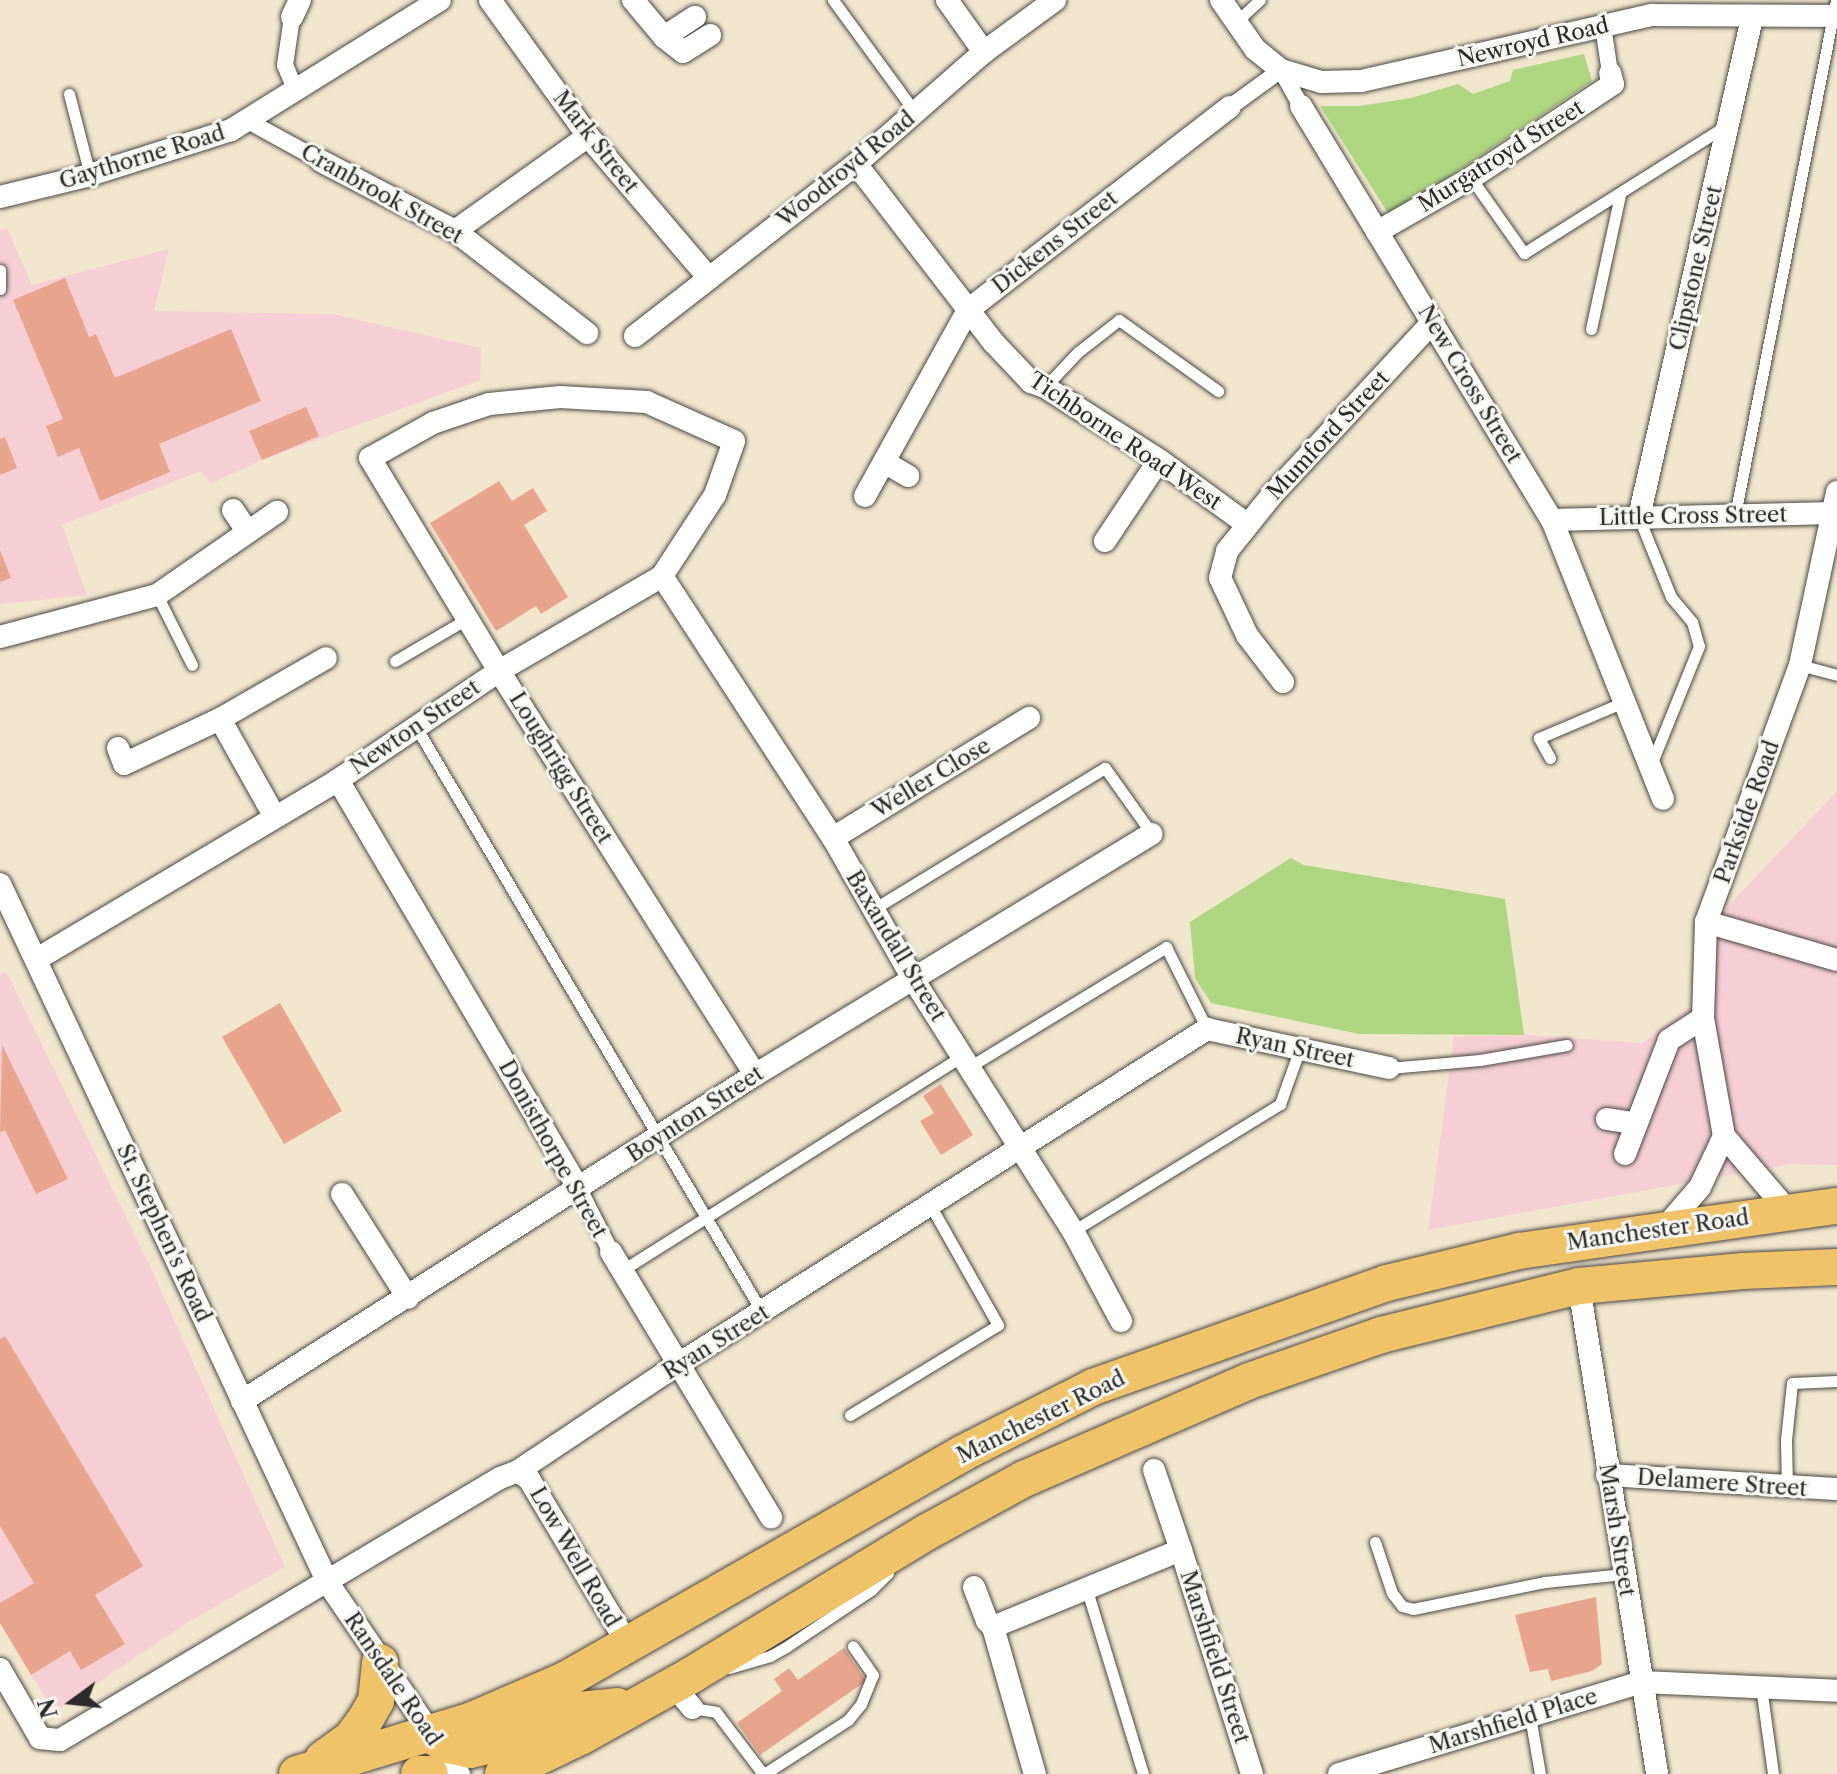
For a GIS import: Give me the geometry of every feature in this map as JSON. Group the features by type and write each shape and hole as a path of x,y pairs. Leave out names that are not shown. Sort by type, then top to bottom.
{"main road":[{"name":"Manchester Road","path":"303,1772 429,1734 505,1707 629,1646 963,1453 1093,1387 1387,1283 1519,1251 1837,1206"},
{"name":"Manchester Road","path":"503,1774 582,1736 638,1704 685,1690 927,1532 1024,1479 1249,1381 1381,1335 1579,1286 1743,1271 1837,1267"},
{"path":"303,1772 357,1733 376,1701 380,1662"},
{"path":"429,1734 447,1745 470,1750 500,1743 579,1710 638,1704"},
{"path":"550,1774 582,1736"},
{"path":"419,1774 430,1774"}],"street":[{"name":"Gaythorne Road","path":"0,197 90,175 231,130 440,0"},
{"name":"Mark Street","path":"490,0 588,136 709,278"},
{"path":"633,0 664,37 683,52 710,35"},
{"path":"947,0 984,52"},
{"name":"Woodroyd Road","path":"635,336 856,164 984,52 1055,0"},
{"name":"New Cross Street","path":"1221,0 1255,49 1281,70 1552,520 1663,799"},
{"path":"296,8 285,65 296,91"},
{"name":"Newroyd Road","path":"1281,70 1321,82 1361,81 1603,26 1652,8 1752,18 1836,11"},
{"path":"664,37 695,17"},
{"name":"Clipstone Street","path":"1639,517 1752,18"},
{"path":"1603,26 1610,73"},
{"name":"Dickens Street","path":"865,496 968,310 1281,70"},
{"name":"Murgatroyd Street","path":"1377,232 1471,178 1613,84 1610,73"},
{"name":"Cranbrook Street","path":"248,121 455,231 587,333"},
{"path":"455,231 588,136"},
{"name":"Tichborne Road West","path":"856,164 968,310 1031,382 1045,387 1159,460 1248,525"},
{"name":"Mumford Street","path":"1283,682 1247,635 1220,578 1227,551 1433,322"},
{"name":"Newton Street","path":"37,959 338,780 499,671 662,576 715,495 734,441 647,402 560,397 475,409 433,423 370,458"},
{"name":"Loughrigg Street","path":"370,458 499,671 755,1075"},
{"path":"1105,541 1159,460"},
{"path":"884,462 908,476"},
{"name":"Little Cross Street","path":"1552,520 1735,515 1835,502"},
{"name":"Parkside Road","path":"1724,1136 1703,1018 1706,922 1830,575 1835,502"},
{"path":"233,510 247,531"},
{"path":"0,637 157,595 277,512"},
{"name":"Baxandall Street","path":"662,576 833,838 913,979 1073,1231 1121,1321"},
{"path":"118,748 124,764 220,719 326,658"},
{"name":"Weller Close","path":"833,838 1029,718"},
{"path":"220,719 275,817"},
{"name":"Donisthorpe Street","path":"338,780 579,1189 616,1262 771,1517"},
{"name":"Boynton Street","path":"242,1401 755,1075 1152,834"},
{"name":"St. Stephen's Road","path":"0,884 328,1583"},
{"path":"1706,922 1837,960"},
{"path":"1625,1154 1669,1040 1703,1018"},
{"name":"Ryan Street","path":"0,1669 40,1738 60,1740 500,1478 518,1471 677,1365 1207,1029 1389,1068"},
{"path":"1607,1119 1637,1124"},
{"path":"1664,1229 1700,1187 1724,1136 1788,1211"},
{"path":"342,1194 408,1298"},
{"name":"Marsh Street","path":"1579,1286 1657,1774"},
{"path":"1154,1470 1181,1550"},
{"name":"Low Well Road","path":"518,1471 529,1479 629,1646"},
{"name":"Delamere Street","path":"1607,1475 1787,1489 1837,1489"},
{"name":"Marshfield Street","path":"993,1627 1181,1550 1252,1774"},
{"name":"Ransdale Road","path":"328,1583 459,1774"},
{"path":"974,1587 987,1621 993,1627 1035,1774"},
{"name":"Marshfield Place","path":"1339,1774 1642,1682 1837,1691"}],"lane":[{"path":"833,0 915,112"},
{"path":"1235,23 1260,0"},
{"path":"1735,515 1836,11"},
{"path":"69,94 90,175"},
{"path":"1471,178 1524,253 1728,125"},
{"path":"1591,329 1620,195"},
{"path":"0,270 0,289"},
{"path":"1045,387 1078,352 1119,320 1218,391"},
{"path":"1639,517 1671,597 1692,622 1699,646 1650,767"},
{"path":"157,595 192,665"},
{"path":"395,661 467,619"},
{"path":"1800,665 1837,675"},
{"path":"1550,758 1539,738 1624,702"},
{"path":"416,727 762,1312"},
{"path":"872,910 1105,768 1152,834"},
{"path":"616,1262 706,1221 966,1061 1166,947 1207,1029"},
{"path":"1389,1068 1480,1060 1567,1045"},
{"path":"1073,1231 1280,1104 1300,1048"},
{"path":"850,1415 998,1325 930,1205"},
{"path":"1787,1489 1786,1440 1792,1383 1837,1381"},
{"path":"1375,1542 1392,1593 1402,1606 1413,1609 1545,1582 1624,1574"},
{"path":"1086,1587 1143,1774"},
{"path":"685,1690 716,1712 764,1774 848,1720 861,1704 873,1675 853,1646"},
{"path":"1761,1687 1773,1774"},
{"path":"1530,1716 1540,1774"}],"shaded area":[{"path":"7,228 32,285 169,249 154,311 333,314 481,348 480,380 262,460 210,484 201,471 62,525 87,595 0,604 0,230"},
{"path":"1837,791 1837,1165 1790,1164 1428,1230 1454,1037 1524,1035 1643,1043 1697,1001 1700,936"},
{"path":"6,971 149,1264 285,1567 187,1623 54,1712 0,1623 0,975"}],"green space":[{"path":"1584,54 1592,81 1390,216 1320,106 1359,106 1411,98 1458,84 1473,94 1510,81 1513,70"},
{"path":"1291,858 1304,865 1505,899 1524,1035 1359,1034 1211,1003 1195,978 1190,922"}],"building":[{"path":"65,278 89,337 96,334 115,378 231,329 261,401 159,444 170,472 100,501 79,448 58,457 46,426 63,419 13,300"},
{"path":"306,407 319,436 262,460 249,431"},
{"path":"5,437 17,468 0,475 0,439"},
{"path":"499,481 512,501 533,488 547,511 524,525 568,597 541,614 536,606 496,631 430,523"},
{"path":"0,550 11,578 0,582"},
{"path":"280,1003 342,1111 284,1144 222,1037"},
{"path":"2,1045 68,1179 36,1194 5,1130 0,1133"},
{"path":"941,1084 973,1135 941,1155 920,1121 934,1113 923,1096"},
{"path":"5,1336 143,1566 95,1595 125,1644 81,1670 70,1651 31,1675 0,1623 0,1603 34,1583 0,1526 0,1339"},
{"path":"1596,1597 1602,1664 1592,1671 1551,1681 1548,1669 1530,1672 1515,1615"},
{"path":"844,1648 866,1681 760,1755 737,1723 782,1691 774,1679 789,1668 798,1680"}]}
